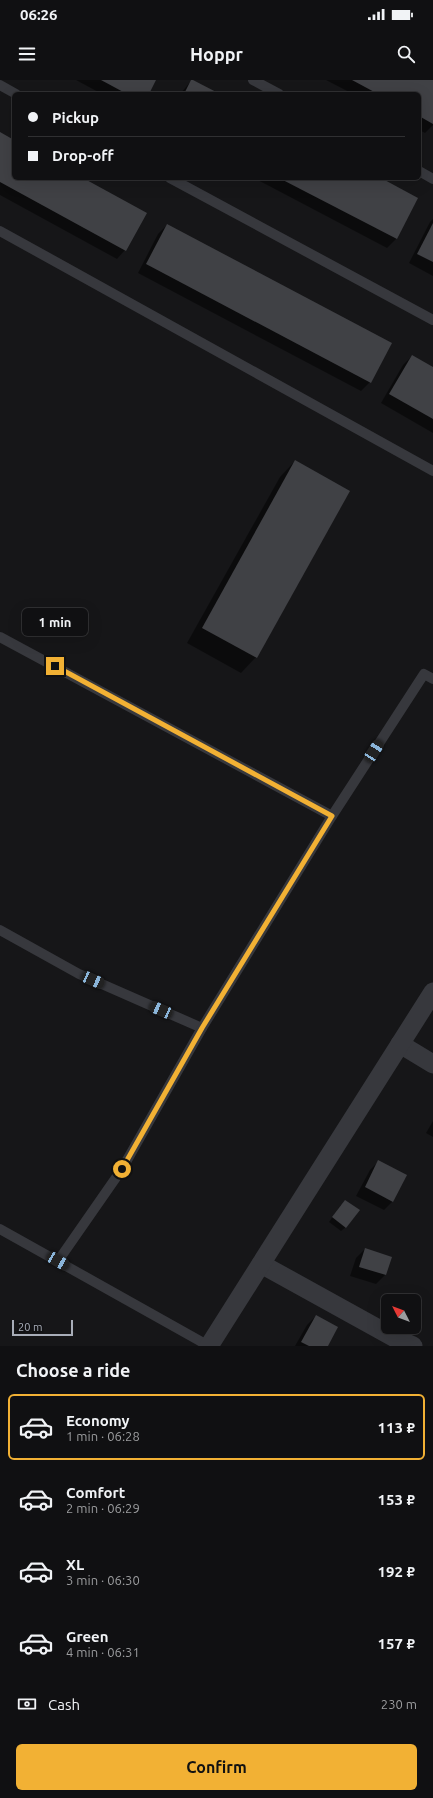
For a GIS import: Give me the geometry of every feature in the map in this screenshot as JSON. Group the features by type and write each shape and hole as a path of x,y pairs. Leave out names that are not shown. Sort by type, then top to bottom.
{"street":[{"path":"209,1346 433,992"},
{"path":"400,1044 433,1064"},
{"path":"261,1264 394,1338 413,1346"}],"lane":[{"path":"253,80 275,92"},
{"path":"0,86 12,92"},
{"path":"421,172 433,178"},
{"path":"174,180 433,320"},
{"path":"0,231 433,471"},
{"path":"0,637 332,816"},
{"path":"58,1261 122,1169 202,1028 332,816 424,674 433,679"},
{"path":"0,930 79,974 202,1028"},
{"path":"0,1229 209,1346"}],"building":[{"path":"101,80 156,80 150,92 123,92"},
{"path":"191,80 193,80 216,92 185,92"},
{"path":"352,80 433,80 433,124 421,117 421,92 374,92"},
{"path":"0,132 12,139 12,180 87,180 147,213 126,251 0,182"},
{"path":"283,180 385,180 418,198 397,239"},
{"path":"433,223 433,262 417,254"},
{"path":"167,224 392,343 371,383 146,264"},
{"path":"412,355 433,367 433,419 389,394"},
{"path":"295,460 350,491 257,658 202,628"},
{"path":"378,1160 407,1175 393,1202 365,1187"},
{"path":"345,1200 360,1210 346,1228 332,1217"},
{"path":"365,1248 392,1257 386,1275 359,1267"},
{"path":"316,1315 338,1327 328,1346 309,1346 301,1342"}],"route":[{"path":"55,666 332,816 202,1028 122,1169"}]}
